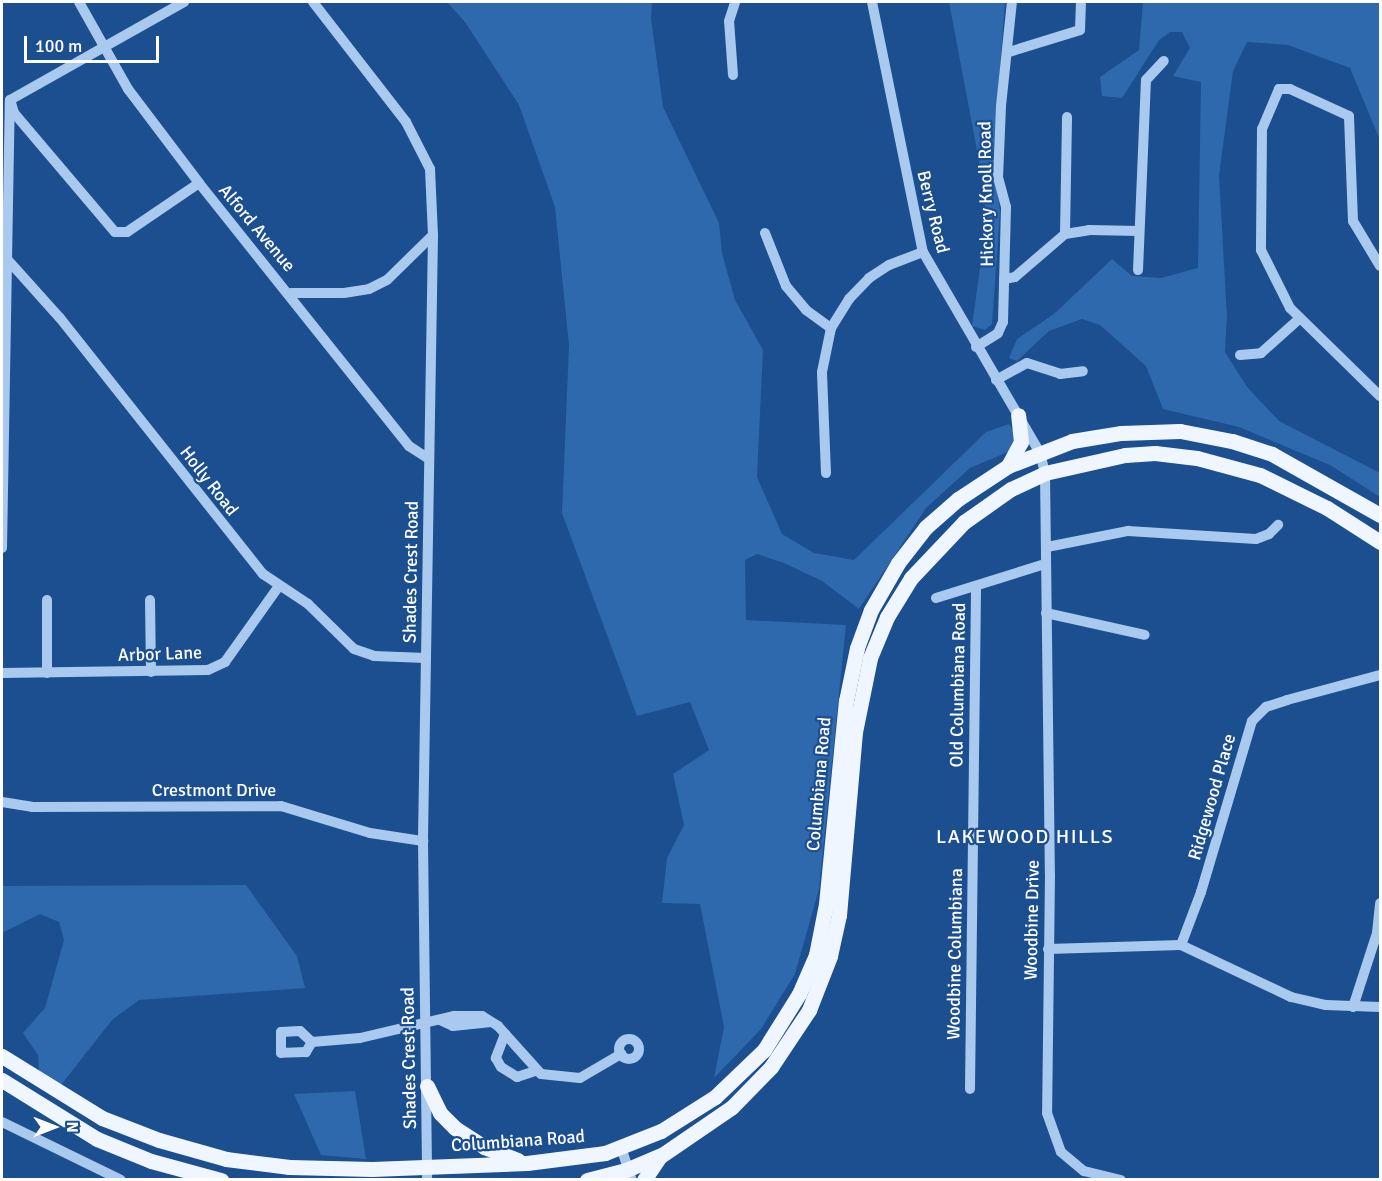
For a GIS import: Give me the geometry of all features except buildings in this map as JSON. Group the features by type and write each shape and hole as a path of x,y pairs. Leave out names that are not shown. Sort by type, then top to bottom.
{"main road":[{"path":"1008,466 1021,442 1018,415"},
{"name":"Columbiana Road","path":"2,1056 81,1107 159,1140 226,1159 323,1174 427,1173 574,1159 621,1147 660,1131 715,1096 764,1050 799,994 816,955 826,904 863,631 898,563 942,512 1008,466 1072,441 1121,433 1191,433 1272,454 1380,515"},
{"name":"Columbiana Road","path":"591,1179 629,1175 732,1107 771,1067 809,1010 830,956 839,915 852,706 881,630 917,571 980,509 1045,474 1125,455 1197,458 1260,475 1328,508 1380,542"},
{"path":"2,1080 97,1139 151,1161 221,1179"},
{"path":"427,1086 440,1113 469,1138 527,1163"},
{"path":"151,1161 159,1140"},
{"path":"644,1179 647,1170 662,1155"}],"street":[{"name":"Alford Avenue","path":"79,2 128,89 199,183 258,260 291,293 409,446 429,459"},
{"path":"6,98 184,2"},
{"name":"Shades Crest Road","path":"313,2 418,143 430,169 433,235 423,841 427,1173"},
{"path":"733,75 729,21 735,2"},
{"name":"Berry Road","path":"872,2 923,252 976,347 1040,453 1045,474"},
{"name":"Hickory Knoll Road","path":"976,347 1002,328 1006,207 999,178 1001,106 1009,52 1012,2"},
{"path":"1009,52 1080,30 1081,2"},
{"path":"1138,270 1146,80 1164,61"},
{"path":"1380,266 1353,221 1349,116 1290,88 1279,89 1262,129 1258,233 1261,250 1290,309 1380,396"},
{"path":"6,98 14,113 115,232 127,231 199,183"},
{"path":"2,548 7,260 6,98"},
{"path":"1065,234 1067,117"},
{"path":"1004,279 1015,277 1065,234 1089,230 1139,231"},
{"path":"765,232 786,286 806,310 831,328"},
{"path":"291,293 344,293 369,289 387,280 433,235"},
{"path":"826,473 822,372 831,328 849,299 869,278 889,265 923,252"},
{"name":"Holly Road","path":"7,260 60,318 250,562 279,586 308,604 354,649 374,656 426,658"},
{"path":"1240,355 1261,353 1299,319"},
{"path":"996,380 1028,363 1060,374 1083,371"},
{"name":"Woodbine Drive","path":"1045,474 1048,949 1046,1024 1050,1128 1061,1152 1084,1172 1121,1179"},
{"path":"1047,547 1136,531 1256,539 1269,534 1278,525"},
{"name":"Old Columbiana Road","path":"973,819 976,589 1045,564"},
{"name":"Arbor Lane","path":"2,673 208,670 225,662 279,586"},
{"path":"936,598 976,589"},
{"path":"47,600 47,673"},
{"path":"150,600 151,672"},
{"path":"1046,613 1145,635"},
{"name":"Ridgewood Place","path":"1181,945 1202,892 1252,721 1266,707 1380,675"},
{"name":"Crestmont Drive","path":"2,802 32,807 281,806 370,833 423,841"},
{"name":"Woodbine Columbiana","path":"970,1089 973,819"},
{"path":"1353,1007 1377,933 1380,903"},
{"path":"1048,949 1181,945 1291,997 1353,1007 1380,1008"},
{"path":"312,1042 360,1038 425,1022 442,1021 454,1016 482,1016 504,1034 536,1071 554,1078 579,1078 621,1054"},
{"path":"504,1034 496,1058 501,1067 517,1077 536,1071"},
{"path":"2,1122 121,1179"},
{"path":"621,1147 629,1175"}],"shaded area":[{"path":"447,2 652,2 651,18 663,107 719,223 722,253 735,300 763,350 757,477 782,534 814,553 854,560 986,432 1009,424 1015,433 1010,451 970,468 926,508 859,609 822,581 784,563 757,554 745,560 746,620 846,625 819,889 795,974 761,1029 714,1078 724,1027 700,904 662,903 667,858 684,825 673,774 709,750 690,702 637,716 562,513 569,345 555,207 519,105 465,22"},
{"path":"949,2 1005,2 993,156 1000,211 992,324 985,330 972,326 985,231 985,193"},
{"path":"1143,2 1380,2 1380,140 1350,68 1288,45 1247,42 1233,71 1219,176 1227,316 1225,352 1247,387 1279,421 1380,473 1380,497 1330,465 1239,427 1163,409 1146,366 1100,325 1082,319 1049,331 1017,361 1009,358 1017,339 1054,314 1112,259 1132,276 1161,278 1198,268 1201,82 1173,76 1190,48 1182,32 1170,32 1159,40 1122,98 1102,96 1100,77 1139,50"},
{"path":"246,885 297,956 305,988 139,1000 112,1020 61,1085 39,1072 38,1055 23,1033 45,1008 64,940 59,922 40,914 2,933 2,886"},
{"path":"355,1091 366,1159 321,1155 294,1094"}],"district":[{"name":"LAKEWOOD HILLS","path":"1025,836"}]}
